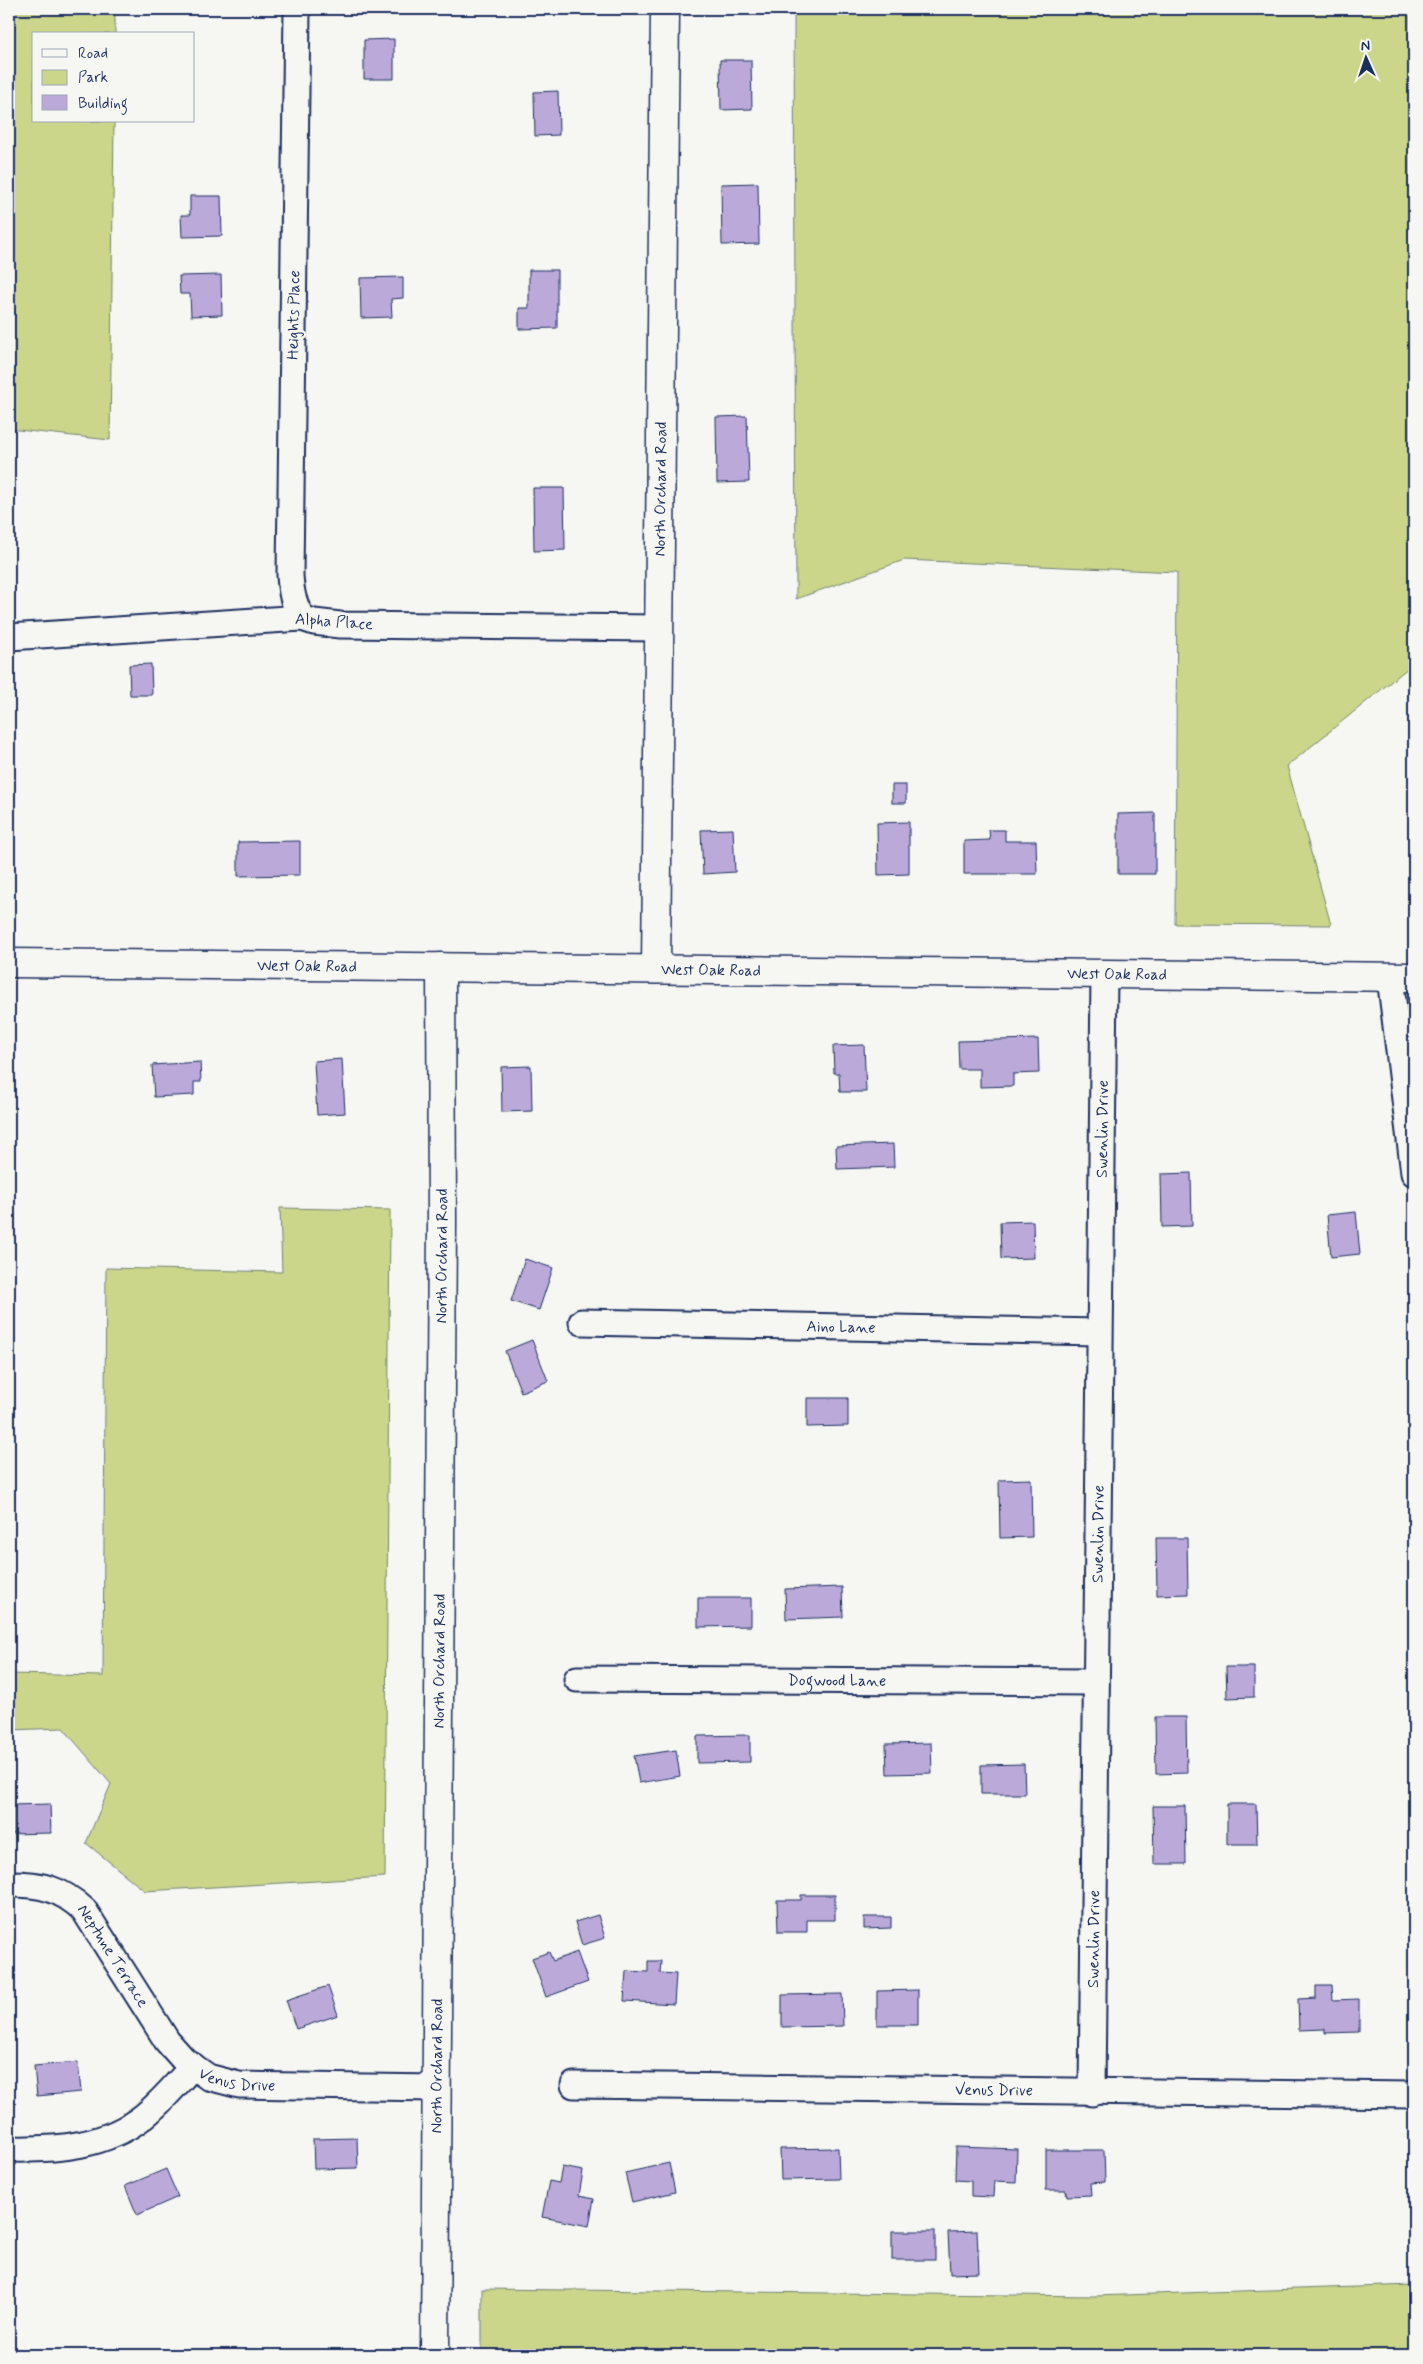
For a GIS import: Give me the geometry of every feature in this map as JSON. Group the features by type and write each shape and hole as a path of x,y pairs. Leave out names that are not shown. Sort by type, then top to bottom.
{"street":[{"name":"Heights Place","path":"297,9 290,575 291,594 296,609 302,618"},
{"name":"North Orchard Road","path":"656,969 665,9"},
{"name":"Alpha Place","path":"9,637 302,618 314,622 340,625 659,628"},
{"name":"West Oak Road","path":"9,963 1402,977"},
{"name":"North Orchard Road","path":"435,2355 442,967"},
{"name":"Swenlin Drive","path":"1092,2093 1104,975"},
{"path":"1402,977 1414,1173"},
{"name":"Aino Lane","path":"582,1322 1099,1332"},
{"name":"Dogwood Lane","path":"577,1679 1096,1682"},
{"name":"Neptune Terrace","path":"9,1884 47,1888 68,1895 84,1910 167,2041 193,2066"},
{"name":"Venus Drive","path":"9,2149 60,2149 90,2143 119,2132 144,2116 193,2066 208,2077 239,2085 437,2088"},
{"name":"Venus Drive","path":"574,2085 1092,2093 1414,2095"}],"green space":[{"path":"9,9 115,9 115,32 32,32 32,122 114,122 110,440 9,429"},
{"path":"794,9 1414,9 1414,663 1287,766 1331,925 1175,924 1177,572 904,560 796,599"},
{"path":"280,1208 390,1210 385,1877 145,1891 86,1843 111,1784 63,1728 9,1730 9,1674 103,1676 106,1268 282,1272"},
{"path":"1414,2285 1414,2355 482,2355 482,2289 1095,2296"}],"building":[{"path":"394,39 394,79 364,79 364,40"},
{"path":"720,60 751,60 752,109 721,110"},
{"path":"558,91 559,135 535,136 534,92"},
{"path":"758,183 759,244 722,245 721,184"},
{"path":"190,196 221,196 222,236 182,237 181,215 190,215"},
{"path":"529,270 557,270 557,328 519,329 519,308 529,308"},
{"path":"221,275 222,315 191,316 190,294 180,294 179,276"},
{"path":"403,277 403,298 391,299 392,317 361,318 360,278"},
{"path":"747,416 749,482 717,483 716,417"},
{"path":"533,488 564,488 565,550 534,551"},
{"path":"151,664 152,695 130,695 129,665"},
{"path":"892,785 906,785 906,803 892,803"},
{"path":"1155,813 1155,874 1118,874 1118,814"},
{"path":"909,822 909,874 878,875 877,823"},
{"path":"733,829 735,872 703,874 701,830"},
{"path":"989,830 1005,830 1005,841 1036,841 1037,874 964,874 964,841 990,840"},
{"path":"300,841 300,875 238,876 238,842"},
{"path":"1038,1039 1039,1073 1013,1074 1013,1086 980,1087 980,1069 959,1069 958,1041"},
{"path":"864,1045 866,1092 840,1092 839,1073 834,1073 833,1046"},
{"path":"342,1059 345,1113 317,1115 314,1061"},
{"path":"200,1062 201,1082 194,1082 194,1095 154,1097 152,1065"},
{"path":"531,1066 532,1111 502,1112 501,1067"},
{"path":"893,1144 894,1167 837,1169 836,1146"},
{"path":"1191,1173 1192,1226 1162,1227 1161,1174"},
{"path":"1356,1212 1360,1254 1331,1257 1327,1215"},
{"path":"1033,1221 1034,1258 1001,1259 1000,1222"},
{"path":"525,1259 553,1268 539,1310 511,1301"},
{"path":"532,1340 548,1381 521,1392 505,1351"},
{"path":"807,1398 848,1398 848,1426 807,1427"},
{"path":"1031,1479 1032,1537 1000,1538 999,1480"},
{"path":"1156,1538 1187,1538 1188,1594 1157,1595"},
{"path":"842,1587 843,1617 786,1619 785,1589"},
{"path":"698,1598 751,1598 751,1626 698,1627"},
{"path":"1226,1667 1254,1667 1254,1697 1227,1698"},
{"path":"1155,1717 1186,1717 1187,1773 1156,1774"},
{"path":"750,1735 750,1762 697,1763 697,1736"},
{"path":"931,1743 932,1773 887,1774 886,1744"},
{"path":"676,1750 680,1776 639,1783 634,1756"},
{"path":"1024,1764 1025,1794 981,1794 981,1765"},
{"path":"50,1804 51,1833 9,1834 9,1805"},
{"path":"1227,1804 1256,1804 1257,1844 1227,1844"},
{"path":"1153,1806 1185,1806 1186,1864 1154,1864"},
{"path":"801,1895 835,1895 835,1920 807,1920 807,1932 778,1932 777,1900 801,1900"},
{"path":"598,1915 605,1938 582,1945 575,1922"},
{"path":"864,1917 891,1917 891,1928 864,1929"},
{"path":"549,1952 553,1961 577,1952 588,1982 546,1997 532,1958"},
{"path":"648,1961 661,1961 660,1973 676,1974 674,2004 624,2001 626,1971 648,1972"},
{"path":"328,1986 338,2015 296,2029 286,2000"},
{"path":"1316,1986 1332,1986 1333,2000 1359,1999 1359,2032 1325,2033 1325,2029 1299,2030 1298,1999 1316,1998"},
{"path":"918,1990 918,2025 877,2025 877,1991"},
{"path":"842,1994 843,2026 782,2027 782,1995"},
{"path":"78,2062 81,2092 37,2096 34,2066"},
{"path":"357,2138 358,2168 314,2169 313,2139"},
{"path":"956,2147 1017,2149 1016,2182 994,2181 993,2197 971,2196 971,2181 955,2180"},
{"path":"838,2148 839,2179 781,2180 780,2149"},
{"path":"1046,2150 1104,2150 1105,2182 1090,2183 1091,2195 1067,2196 1066,2190 1046,2190"},
{"path":"669,2163 675,2192 632,2202 625,2173"},
{"path":"562,2167 583,2171 579,2196 594,2199 589,2226 542,2217 549,2181 559,2183"},
{"path":"166,2169 178,2197 137,2215 125,2186"},
{"path":"892,2231 935,2231 935,2260 892,2260"},
{"path":"977,2231 979,2273 950,2274 948,2232"}]}
